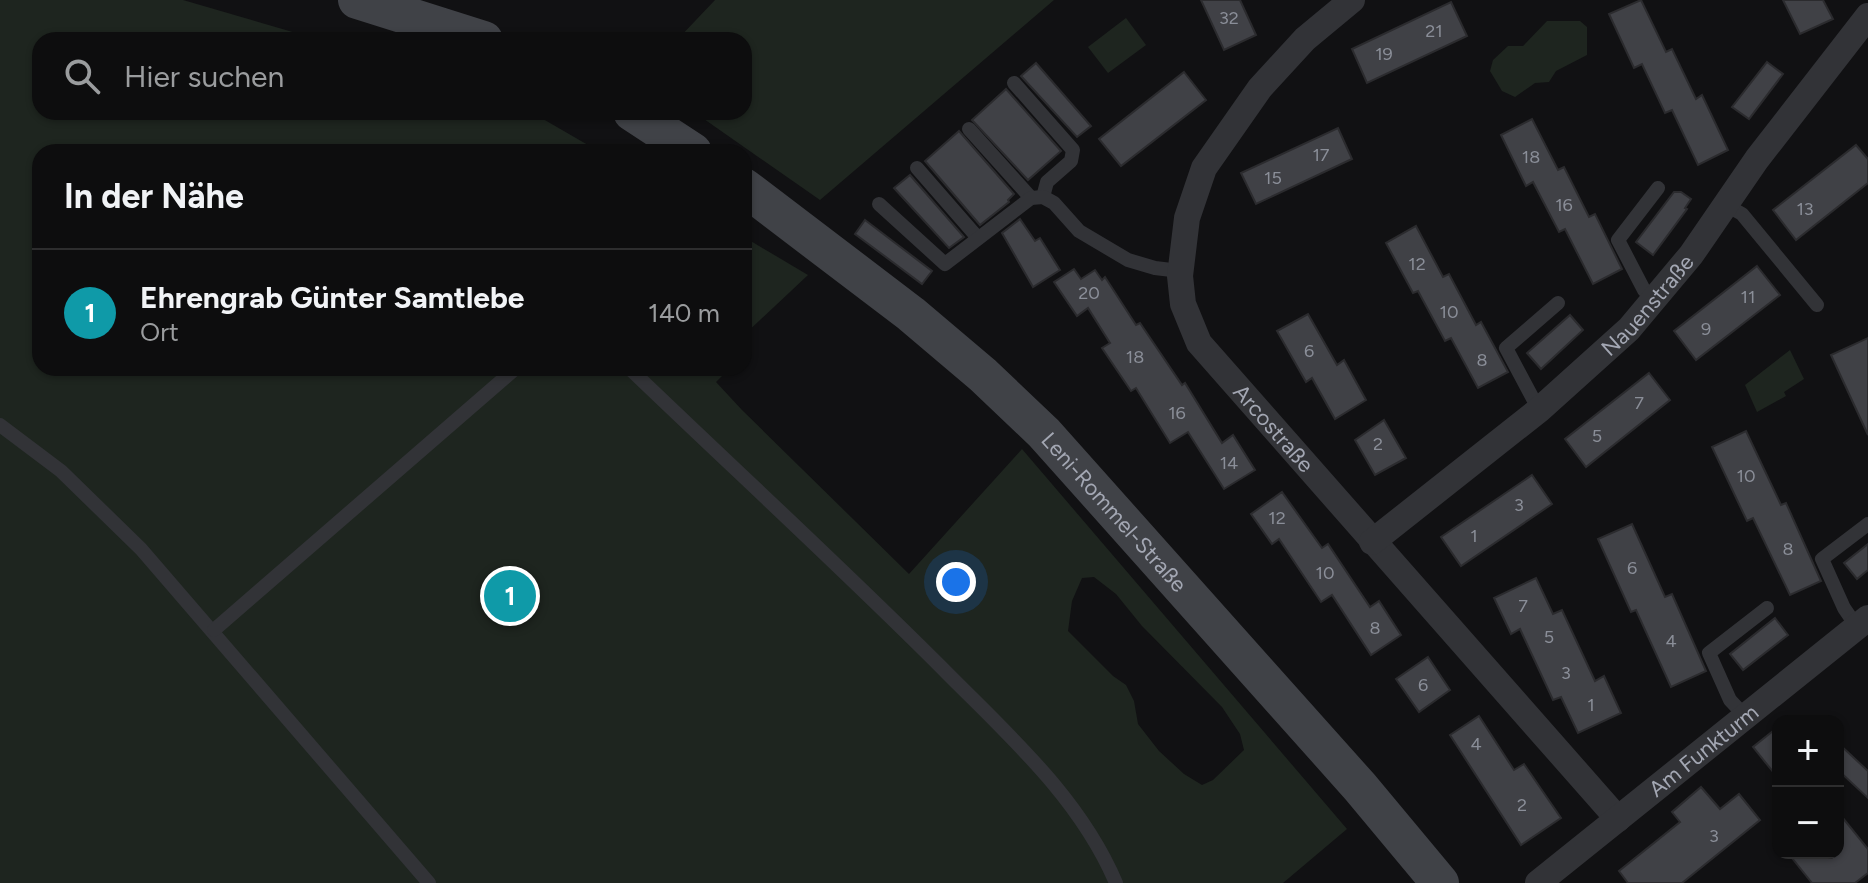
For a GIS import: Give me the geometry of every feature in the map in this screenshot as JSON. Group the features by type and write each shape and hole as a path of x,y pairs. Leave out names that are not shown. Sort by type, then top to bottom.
{"main road":[{"path":"357,0 459,32"},
{"path":"644,120 681,144"},
{"name":"Leni-Rommel-Straße","path":"752,193 911,314 983,375 1044,433 1360,787 1440,883"}],"street":[{"name":"Arcostraße","path":"1352,0 1305,39 1260,88 1204,168 1187,218 1180,271 1183,304 1199,343 1618,819"},
{"name":"Nauenstraße","path":"1372,542 1539,410 1601,356 1654,302 1814,83 1868,16"},
{"name":"Am Funkturm","path":"1538,883 1863,623"}],"lane":[{"path":"879,204 945,264 1037,198 1047,182 1071,161 1073,150 1014,83"},
{"path":"969,129 1037,198 1054,203 1079,231 1100,246 1128,260 1180,271"},
{"path":"917,168 978,238"},
{"path":"1654,302 1644,290 1618,240 1658,188"},
{"path":"1726,205 1742,214 1817,305"},
{"path":"1539,410 1506,348 1558,303"},
{"path":"214,630 507,376"},
{"path":"638,376 846,572 1046,775 1083,821 1116,883"},
{"path":"0,425 61,471 141,549 429,883"},
{"path":"1863,623 1844,608 1822,559 1868,524"},
{"path":"1745,716 1730,700 1709,653 1767,608"}],"shaded area":[{"path":"0,0 183,0 293,32 32,32 32,120 545,120 586,144 32,144 32,376 722,376 716,382 742,410 909,574 1022,449 1347,829 1283,883 0,883","holes":["1094,577 1116,594 1142,626 1222,707 1240,734 1244,750 1213,780 1202,785 1184,774 1159,751 1138,724 1134,701 1126,685 1068,631 1072,601 1082,578"]},
{"path":"715,0 1054,0 820,200 752,153 752,144 740,144 705,120 752,120 752,32 685,32"},
{"path":"1126,18 1146,45 1108,73 1088,47"},
{"path":"1547,21 1580,21 1587,27 1587,55 1556,71 1549,82 1535,83 1515,97 1502,91 1490,71 1493,60 1508,46 1523,46"},
{"path":"752,242 808,275 752,328"},
{"path":"1790,350 1804,379 1784,392 1786,396 1757,412 1745,385"}],"building":[{"path":"1201,0 1240,0 1256,35 1224,50"},
{"path":"1641,0 1666,52 1672,49 1696,99 1702,95 1728,150 1698,165 1672,110 1665,113 1642,64 1634,68 1609,14"},
{"path":"1783,0 1823,0 1833,19 1800,34"},
{"path":"1451,2 1467,36 1367,83 1352,49"},
{"path":"1767,62 1783,74 1749,119 1732,107"},
{"path":"1036,63 1091,126 1077,137 1021,76"},
{"path":"1184,72 1206,100 1121,166 1099,139"},
{"path":"1006,89 1061,151 1028,180 972,120"},
{"path":"1532,119 1558,170 1564,167 1589,217 1595,214 1622,269 1593,284 1565,229 1559,232 1533,182 1526,186 1501,135"},
{"path":"1338,128 1352,159 1256,204 1241,173"},
{"path":"959,131 1014,194 1009,202 980,225 925,161"},
{"path":"1856,145 1868,159 1868,183 1796,240 1773,210"},
{"path":"910,175 964,237 949,248 894,188"},
{"path":"1674,192 1681,192 1691,199 1653,255 1636,242"},
{"path":"1020,219 1035,241 1040,238 1060,270 1033,287 1002,233"},
{"path":"865,220 932,271 922,284 855,234"},
{"path":"1416,226 1443,277 1449,274 1476,325 1481,322 1508,372 1478,388 1451,338 1445,341 1418,291 1413,293 1386,243"},
{"path":"1757,266 1780,295 1696,360 1674,331"},
{"path":"1074,269 1081,279 1095,270 1102,280 1105,277 1136,325 1140,323 1182,385 1185,383 1222,443 1233,435 1255,470 1224,489 1188,432 1170,443 1136,388 1131,391 1102,348 1110,343 1088,308 1077,316 1054,282"},
{"path":"1308,314 1337,365 1344,360 1366,400 1335,419 1312,378 1306,382 1277,331"},
{"path":"1570,315 1583,330 1541,369 1527,353"},
{"path":"1868,338 1868,435 1831,355"},
{"path":"1649,373 1670,400 1586,467 1565,439"},
{"path":"1384,420 1406,458 1375,475 1355,440"},
{"path":"1746,431 1781,505 1786,503 1821,581 1790,595 1753,518 1747,521 1712,447"},
{"path":"1532,475 1552,504 1461,566 1441,537"},
{"path":"1282,492 1322,548 1328,544 1370,607 1379,601 1401,635 1371,655 1332,595 1321,602 1279,539 1272,544 1251,514"},
{"path":"1632,524 1665,597 1672,594 1706,671 1671,687 1636,610 1631,612 1598,539"},
{"path":"1868,544 1868,570 1857,579 1844,563"},
{"path":"1536,578 1553,614 1562,610 1595,681 1604,676 1621,713 1578,733 1561,697 1553,700 1520,629 1511,634 1494,598"},
{"path":"1775,618 1788,635 1743,670 1730,654"},
{"path":"1428,657 1450,690 1419,712 1396,679"},
{"path":"1479,716 1514,770 1524,764 1561,818 1521,845 1450,735"},
{"path":"1772,732 1772,771 1753,747"},
{"path":"1844,749 1868,771 1868,798 1844,776"},
{"path":"1701,787 1720,809 1739,794 1760,820 1682,883 1628,883 1619,871 1680,822 1672,812"},
{"path":"1844,819 1868,849 1868,873 1855,883 1812,883 1793,859 1844,859"}],"place":[{"name":"Ehrengrab Günter Samtlebe","path":"510,596"}]}
